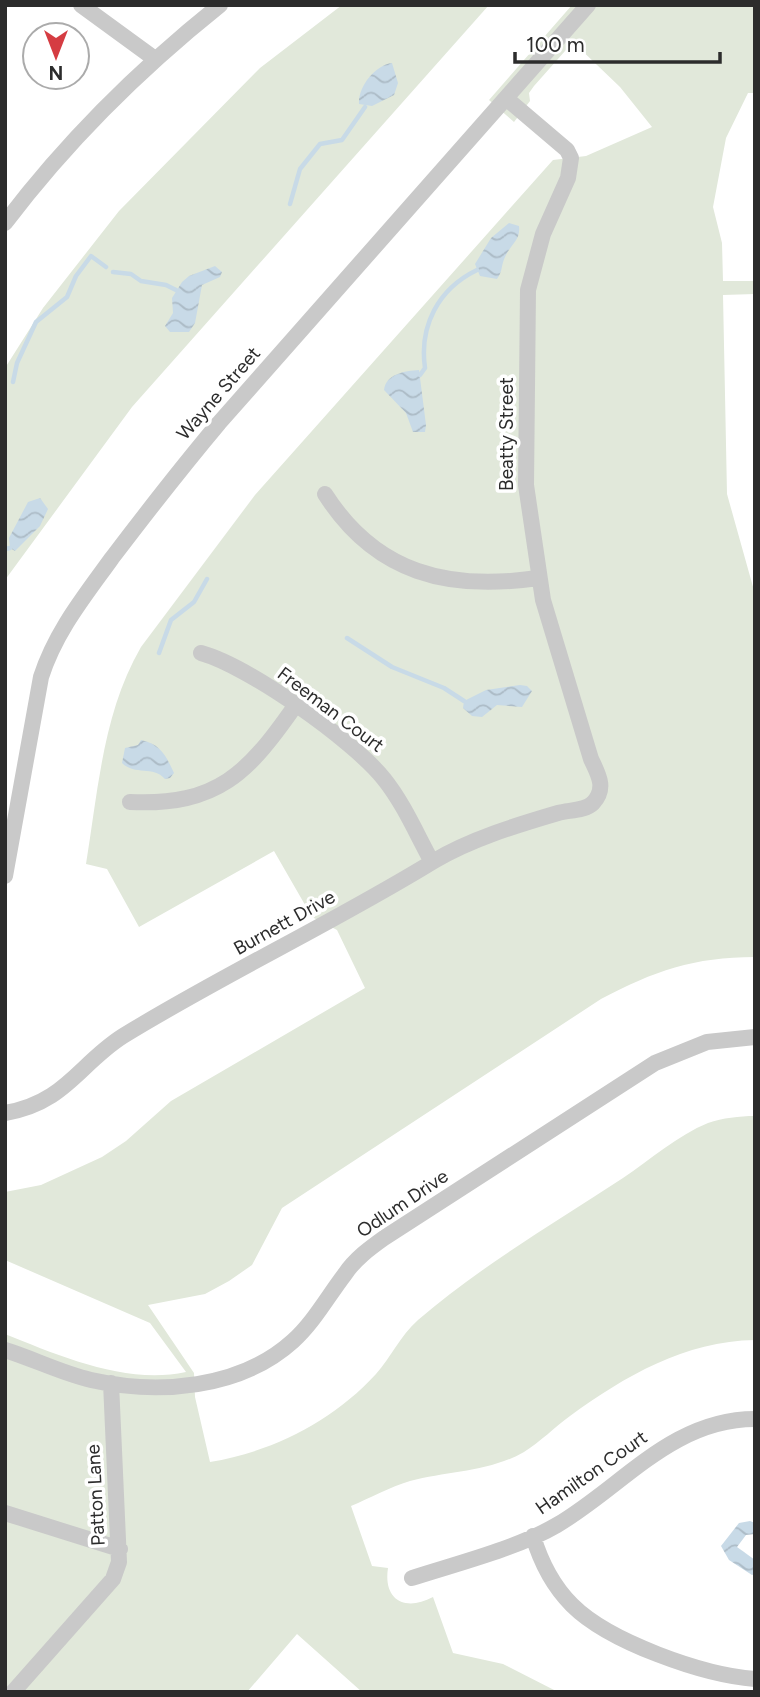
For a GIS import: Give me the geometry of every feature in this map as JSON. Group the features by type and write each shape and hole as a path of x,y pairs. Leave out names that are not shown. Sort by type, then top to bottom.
{"street":[{"path":"81,5 155,59"},
{"path":"5,223 36,183 155,59 220,5"},
{"name":"Wayne Street","path":"5,876 41,677 50,649 65,622 164,489 219,423 588,5"},
{"name":"Beatty Street","path":"507,99 567,150 570,158 568,178 543,234 528,290 526,485 538,578 591,759 600,776 601,787 598,795"},
{"path":"324,494 335,511 382,555 427,575 477,584 538,578"},
{"name":"Freeman Court","path":"201,653 223,659 244,670 375,768 394,793 432,862"},
{"path":"130,802 175,801 221,786 260,755 295,706"},
{"name":"Burnett Drive","path":"5,1113 29,1107 54,1094 79,1077 120,1038 459,847 589,806 598,795"},
{"name":"Odlum Drive","path":"5,1350 57,1370 111,1383 184,1386 220,1380 245,1371 292,1342 346,1271 384,1238 655,1063 680,1050 707,1042 755,1037"},
{"name":"Patton Lane","path":"13,1692 113,1579 120,1549 111,1383"},
{"name":"Hamilton Court","path":"412,1578 533,1536 565,1520 677,1439 724,1422 755,1419"},
{"path":"5,1513 120,1549"},
{"path":"533,1536 541,1562 555,1585 584,1615 682,1664 716,1674 755,1679"}],"shaded area":[{"path":"342,5 489,5 132,407 5,580 5,368 43,308 119,211 260,68"},
{"path":"572,5 755,5 755,93 748,93 726,138 713,207 722,243 723,281 755,281 755,294 723,295 727,494 755,594 755,957 693,963 657,973 601,999 282,1208 252,1265 229,1281 205,1294 148,1305 194,1373 195,1397 210,1462 256,1451 300,1432 341,1406 376,1374 418,1320 467,1281 518,1246 697,1128 725,1119 755,1116 755,1340 704,1347 657,1363 612,1387 511,1459 410,1481 351,1506 372,1566 388,1568 389,1588 398,1600 413,1603 433,1597 453,1653 503,1664 558,1692 362,1692 297,1634 247,1692 5,1692 5,1334 71,1359 117,1371 140,1375 186,1372 150,1323 5,1260 5,1192 41,1185 102,1157 126,1141 171,1101 365,988 337,930 312,917 274,851 139,927 107,869 86,864 104,752 118,698 141,647 255,495 553,160 586,156 652,127 620,87 573,42 534,86 529,93 530,101 514,122 489,100"}],"water":[{"path":"392,63 398,83 394,95 372,106 359,104 361,91 369,78 380,68"},
{"path":"509,223 519,226 519,231 505,257 499,276 497,279 480,276 475,264 491,238"},
{"path":"215,266 222,272 220,277 202,285 195,323 189,332 170,332 165,326 173,313 172,298 182,282 189,276"},
{"path":"419,370 426,425 425,432 413,432 406,413 384,390 392,377"},
{"path":"40,498 48,509 40,526 15,551 10,548 9,538 28,502"},
{"path":"527,686 532,691 522,707 497,705 482,717 472,716 463,708 464,701 486,690"},
{"path":"141,740 153,744 162,752 174,773 170,778 165,779 155,772 133,769 122,763 125,748 138,745"},
{"path":"739,1523 755,1523 755,1534 746,1535 737,1547 755,1560 755,1574 752,1575 729,1560 721,1546"}],"waterway":[{"path":"290,204 300,169 320,144 342,140 365,107"},
{"path":"13,382 17,363 36,322 67,297 76,276 91,256 106,267"},
{"path":"420,375 425,368 425,338 434,310 452,287 477,270"},
{"path":"113,272 131,274 141,281 166,285 176,290"},
{"path":"5,549 10,548"},
{"path":"159,653 171,620 194,602 207,579"},
{"path":"347,638 392,667 444,688 464,701"}]}
